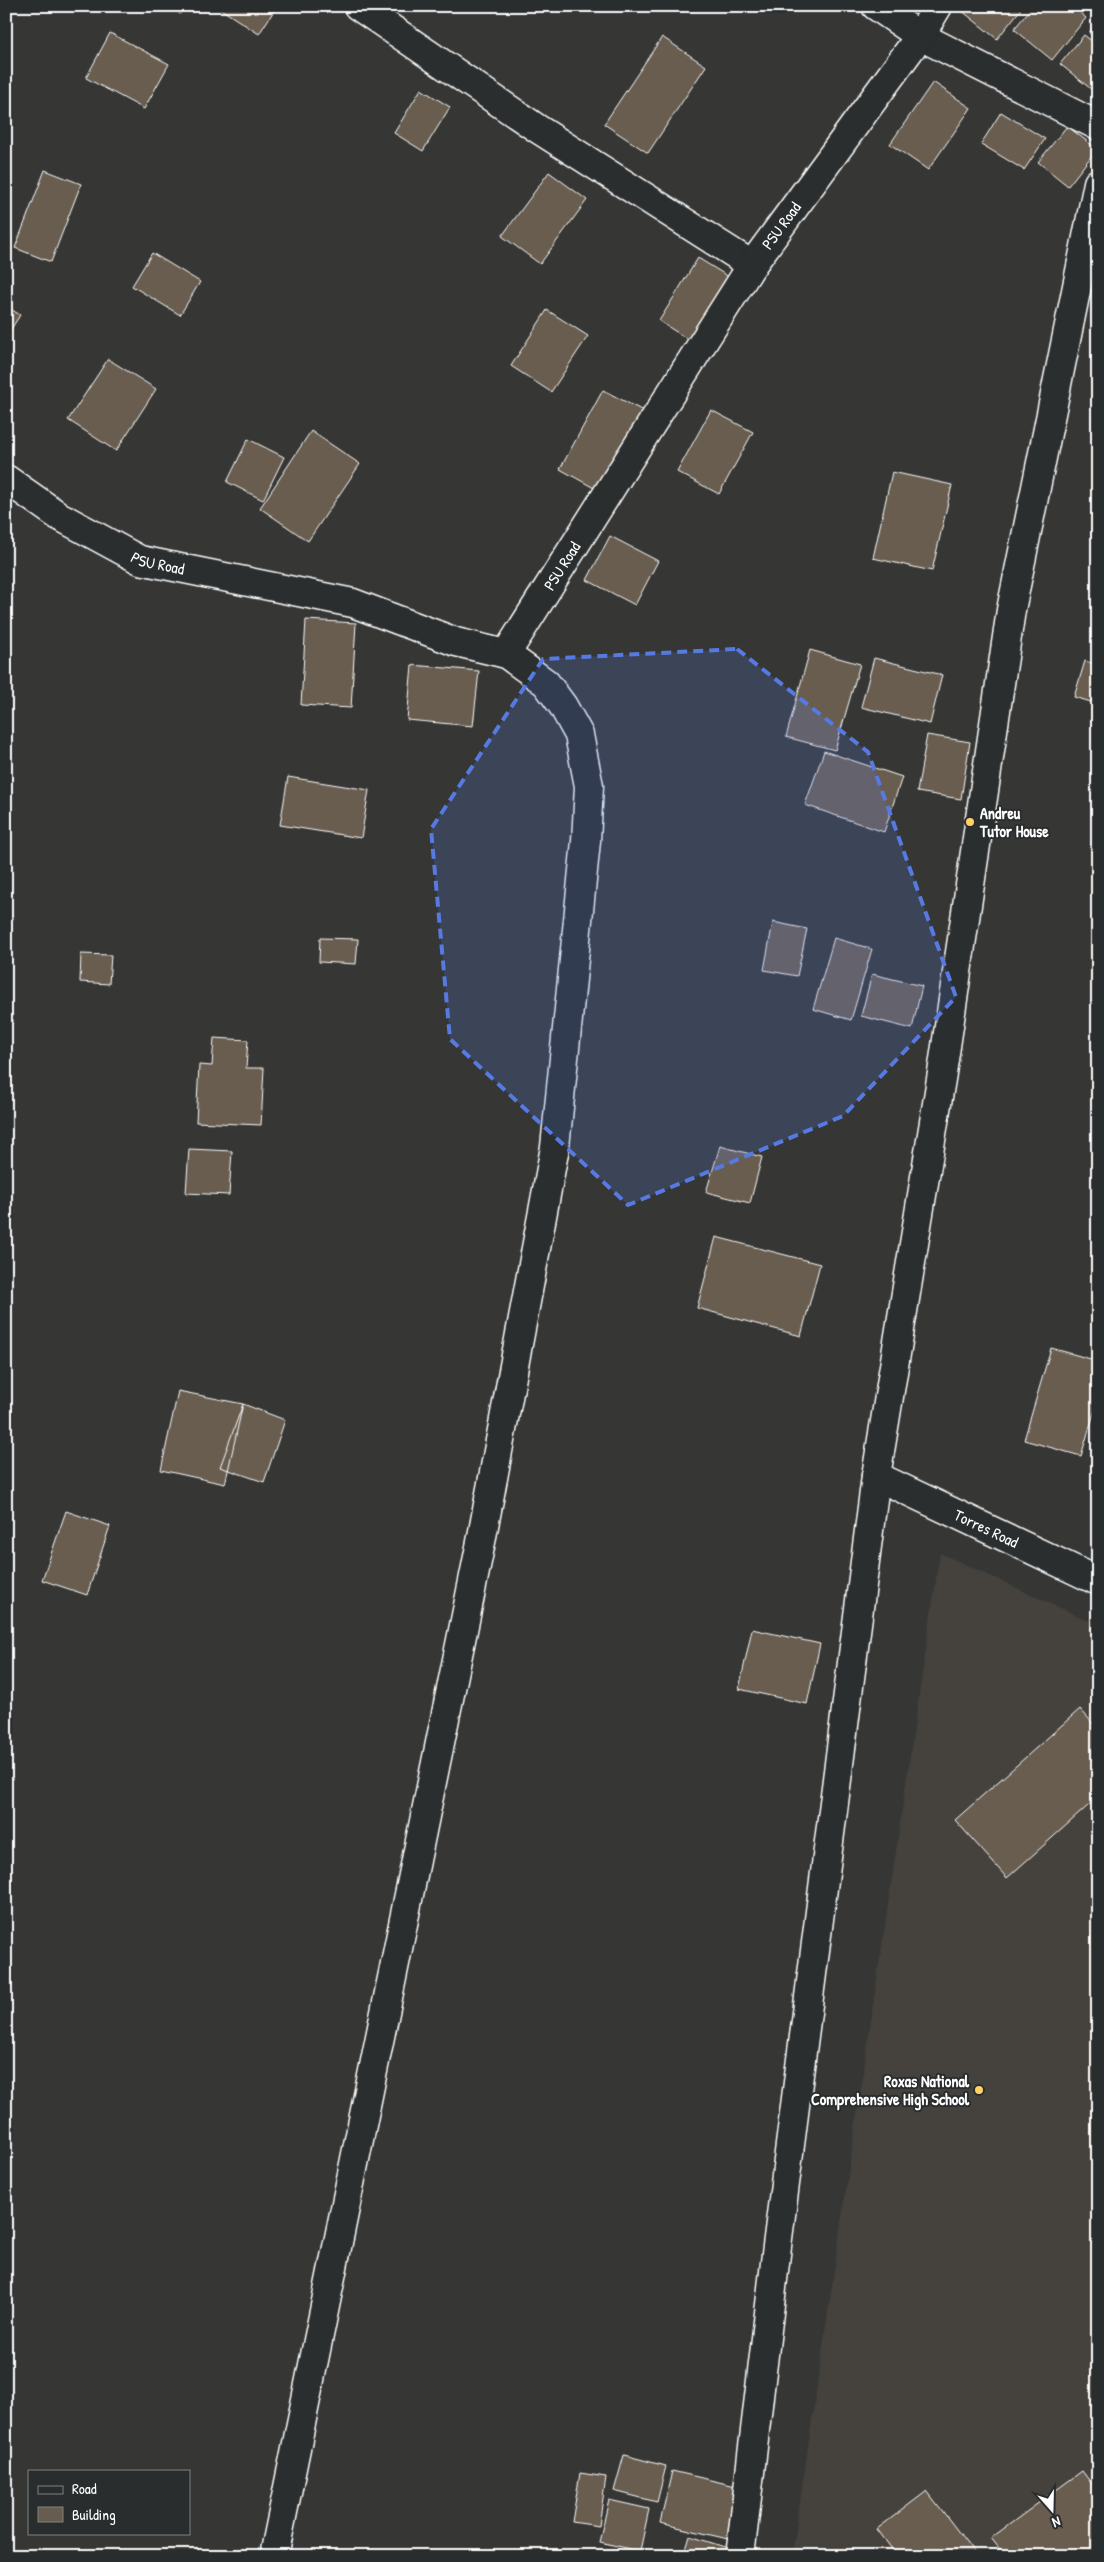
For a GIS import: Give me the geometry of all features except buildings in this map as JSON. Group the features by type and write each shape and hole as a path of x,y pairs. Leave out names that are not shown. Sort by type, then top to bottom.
{"street":[{"path":"358,6 538,129 752,265"},
{"path":"876,6 920,36 1098,126"},
{"name":"PSU Road","path":"6,479 59,516 140,560 352,603 456,642 506,654 752,265 920,36 938,6"},
{"path":"740,2556 777,2246 876,1476 942,1073 1011,610 1098,183"},
{"path":"274,2556 481,1542 555,1147 586,841 589,786 579,735 562,706 546,683 506,654"},
{"name":"Torres Road","path":"876,1476 1098,1581"}],"highlighted area":[{"path":"737,649 868,752 956,997 843,1116 628,1205 450,1039 431,829 543,659"}],"shaded area":[{"name":"Roxas National Comprehensive High School","path":"940,1553 1098,1625 1098,2556 792,2556"}],"place":[{"name":"Andreu Tutor House","path":"970,822"},
{"name":"Roxas National Comprehensive High School","path":"979,2090"}]}
